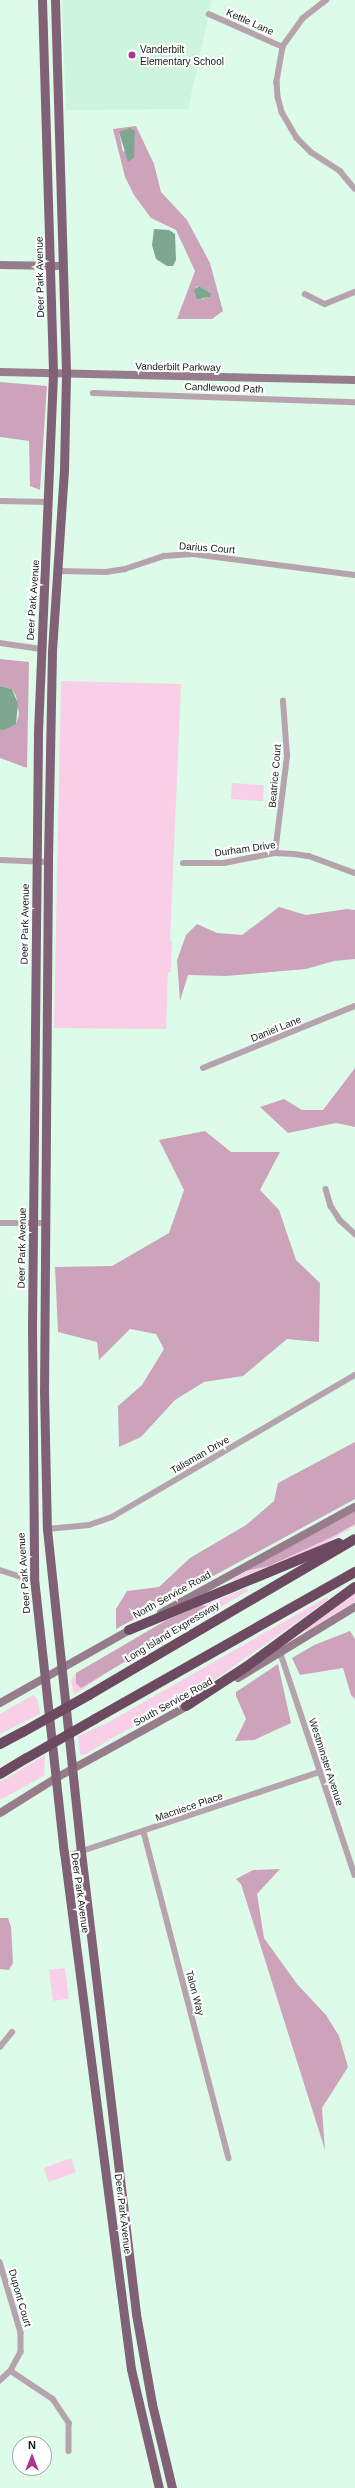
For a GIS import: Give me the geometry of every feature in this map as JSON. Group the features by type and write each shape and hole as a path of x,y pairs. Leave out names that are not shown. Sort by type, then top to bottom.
{"highway":[{"path":"129,1630 330,1545 355,1539"},
{"name":"Long Island Expressway","path":"0,1744 89,1695 355,1539"},
{"path":"0,1774 355,1572"},
{"path":"186,1706 246,1667 355,1587"}],"main road":[{"name":"Deer Park Avenue","path":"42,0 54,374 49,502 40,649 32,1482 34,1578 43,1677 56,1778 64,1857 131,2369 159,2488"},
{"name":"Deer Park Avenue","path":"55,0 66,375 58,571 52,651 48,862 44,1390 47,1529 81,1852 136,2314 152,2404 172,2488"},
{"path":"0,265 62,266"},
{"name":"Vanderbilt Parkway","path":"0,372 66,375 355,380"},
{"name":"North Service Road","path":"0,1703 62,1666 355,1507"},
{"name":"South Service Road","path":"0,1814 56,1778 281,1654 355,1607"},
{"path":"117,2258 129,2257"}],"street":[{"path":"327,0 303,19 283,47 277,82 282,112 288,125 301,143 340,171 355,189"},
{"name":"Kettle Lane","path":"209,14 283,47"},
{"path":"305,294 325,304 355,292"},
{"name":"Candlewood Path","path":"93,393 355,402"},
{"path":"0,501 49,502"},
{"name":"Darius Court","path":"58,571 106,572 125,569 164,556 193,554 355,575"},
{"path":"0,644 40,649"},
{"name":"Beatrice Court","path":"275,854 287,756 284,701"},
{"name":"Durham Drive","path":"183,863 224,863 275,854 309,856 355,873"},
{"path":"0,860 48,862"},
{"name":"Daniel Lane","path":"203,1068 355,1006"},
{"path":"326,1189 331,1206 340,1220 355,1234"},
{"path":"0,1223 45,1222"},
{"name":"Talisman Drive","path":"47,1529 89,1525 112,1517 355,1375"},
{"path":"0,1570 24,1578 34,1578"},
{"name":"Westminster Avenue","path":"281,1654 355,1875"},
{"name":"Macniece Place","path":"64,1857 144,1832 320,1772"},
{"name":"Talon Way","path":"144,1832 229,2158"},
{"path":"0,2047 12,2032"},
{"name":"Dupont Court","path":"0,2262 21,2333 21,2352 11,2371 0,2381"},
{"path":"11,2371 53,2399 69,2423 69,2451"}],"shaded area":[{"name":"Vanderbilt Elementary School","path":"62,0 212,0 188,109 66,110"},
{"path":"136,126 154,164 161,192 187,220 210,263 223,311 212,319 177,319 195,271 176,230 151,218 134,195 125,177 113,129","holes":["119,132 134,134 133,145 123,152","199,286 212,294 210,297 202,299 196,287"]},
{"path":"130,128 135,131 134,158 128,162 119,132"},
{"path":"154,229 169,230 175,234 176,260 173,266 167,266 156,259 152,245"},
{"path":"199,286 212,294 210,297 197,299 194,290"},
{"path":"0,382 47,386 40,490 30,486 29,441 0,437"},
{"path":"0,659 29,662 27,768 0,758 0,730 16,724 19,714 16,696 12,689 0,686"},
{"path":"61,681 181,684 170,941 172,941 171,972 168,973 166,1029 54,1028"},
{"path":"0,686 12,689 18,704 16,724 4,730 0,730"},
{"path":"232,783 264,785 263,801 231,799"},
{"path":"279,907 306,915 347,909 355,910 355,959 334,961 306,969 226,976 188,975 180,1001 177,960 186,935 197,924 217,933 242,935"},
{"path":"355,1068 355,1127 336,1123 288,1133 260,1107 284,1099 302,1110 323,1110"},
{"path":"205,1131 231,1152 280,1152 260,1190 279,1210 296,1260 320,1283 319,1342 287,1339 243,1376 204,1382 175,1400 141,1437 119,1447 118,1406 142,1385 164,1349 156,1334 130,1329 99,1360 97,1342 58,1332 55,1267 112,1266 169,1233 184,1190 159,1140"},
{"path":"355,1442 355,1499 116,1629 116,1609 127,1591 159,1587 190,1558 246,1525 274,1501 278,1483"},
{"path":"355,1510 355,1526 322,1545 233,1581 233,1579"},
{"path":"355,1510 355,1524 332,1537 269,1566 245,1571"},
{"path":"247,1588 248,1591 108,1672 74,1695 71,1680 76,1673 165,1621"},
{"path":"355,1591 355,1602 306,1632 304,1629"},
{"path":"327,1597 328,1600 186,1700 112,1738 86,1754 80,1755 78,1736 107,1723"},
{"path":"202,1605 213,1608 81,1688 76,1683 76,1673 165,1621"},
{"path":"350,1631 355,1639 355,1699 351,1695 343,1668 300,1675 292,1658 314,1645"},
{"path":"278,1664 291,1723 254,1740 235,1741 246,1719 236,1696 236,1692"},
{"path":"33,1695 37,1698 40,1714 0,1734 0,1714"},
{"path":"45,1755 44,1776 0,1800 0,1782"},
{"path":"280,1869 257,1894 264,1938 297,1984 326,2015 339,2036 348,2067 322,2108 325,2150 241,1884 236,1879 253,1870"},
{"path":"0,1918 8,1918 11,1927 13,1963 9,1970 0,1969"},
{"path":"65,1968 69,1999 53,2001 49,1970"},
{"path":"71,2158 76,2172 49,2182 44,2168"}],"place":[{"name":"Vanderbilt Elementary School","path":"132,55"}]}
